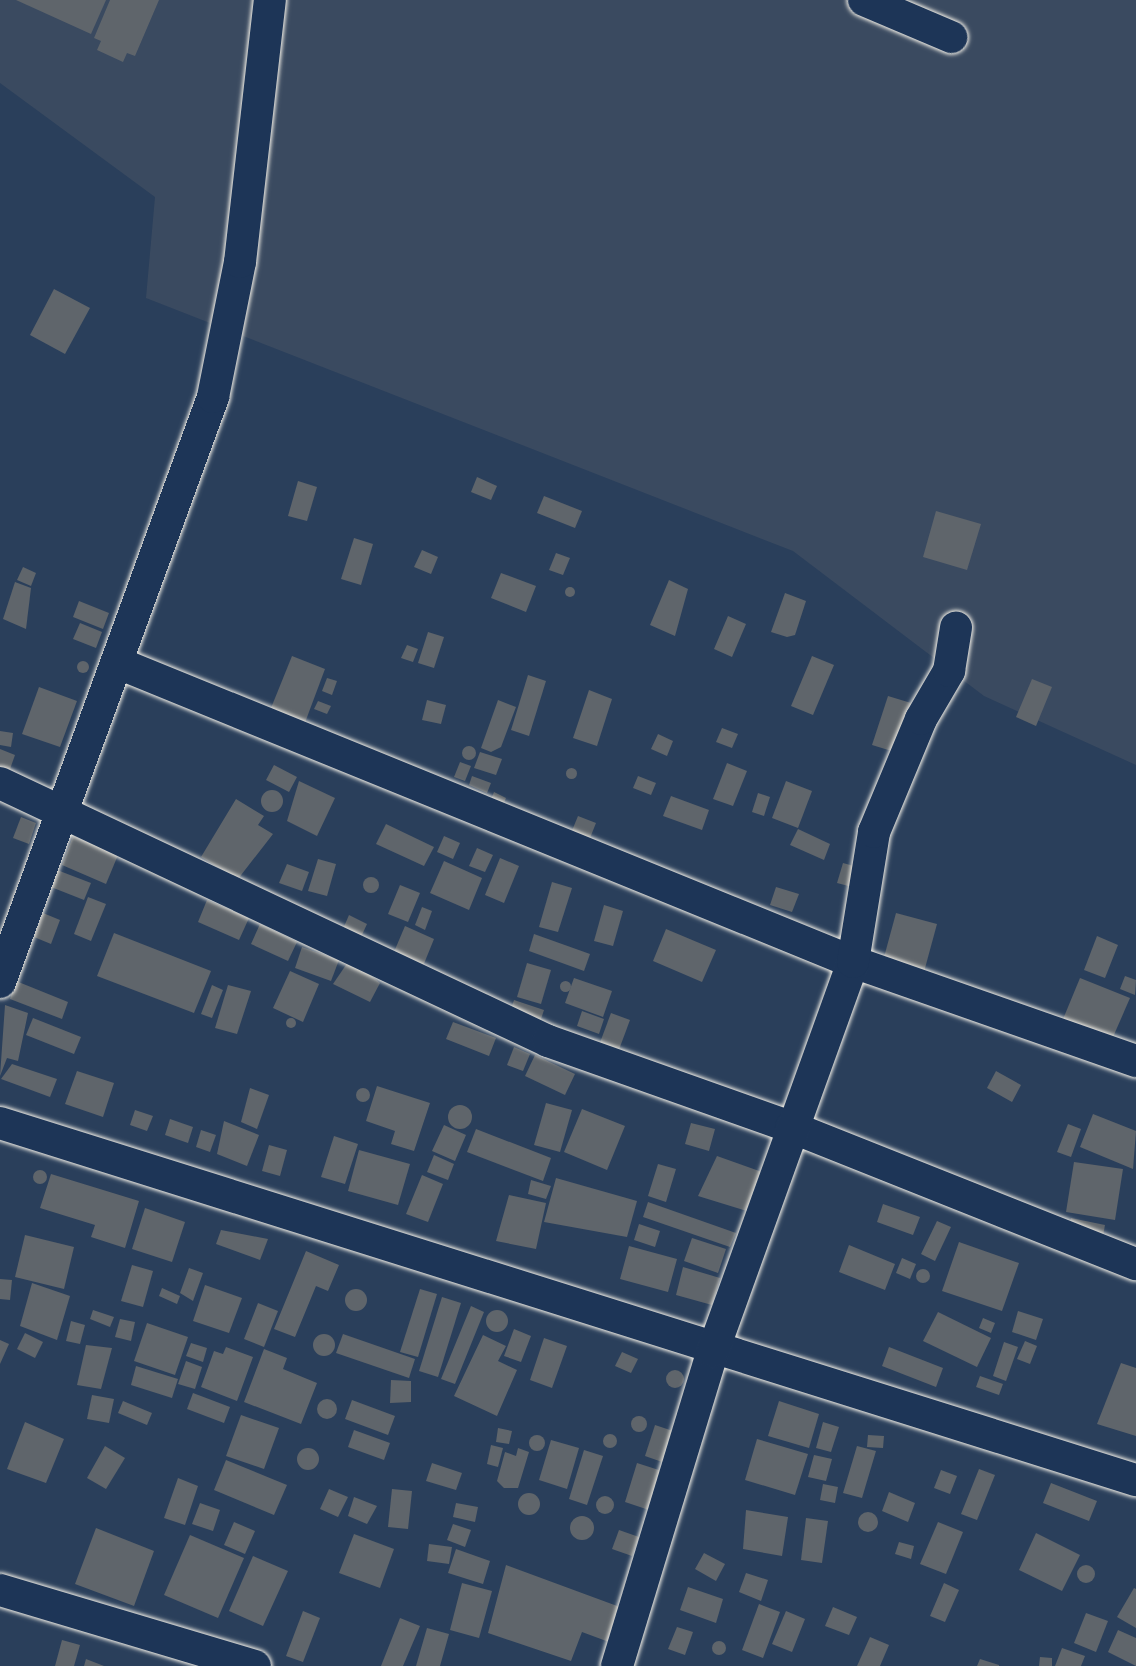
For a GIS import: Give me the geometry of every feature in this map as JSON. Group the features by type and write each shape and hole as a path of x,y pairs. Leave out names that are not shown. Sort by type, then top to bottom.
{"street":[{"path":"0,982 65,812 213,397 240,262 270,0"},
{"path":"864,0 951,37"},
{"path":"617,1666 713,1351 791,1127 853,962 874,832 921,719 949,671 956,628"},
{"path":"118,663 853,962 1136,1061"},
{"path":"0,783 478,1011 791,1127 1136,1264"},
{"path":"0,1123 713,1351 1136,1480"},
{"path":"0,1590 255,1666"}],"shaded area":[{"path":"0,0 1136,0 1136,765 984,696 793,551 146,298 155,197 0,83"}],"building":[{"path":"16,0 106,0 91,34"},
{"path":"110,0 159,0 135,56 127,53 123,62 97,50 101,41 94,38"},
{"path":"54,289 90,308 65,354 30,335"},
{"path":"477,477 497,486 491,500 471,492"},
{"path":"298,481 317,487 307,521 288,516"},
{"path":"544,496 582,511 575,528 537,513"},
{"path":"936,511 981,524 967,570 923,557"},
{"path":"354,538 373,544 361,585 341,579"},
{"path":"422,550 438,557 431,574 414,567"},
{"path":"556,553 570,558 563,575 549,570"},
{"path":"23,567 36,573 31,586 17,580"},
{"path":"501,573 536,586 526,612 491,598"},
{"path":"669,580 688,589 675,636 650,625"},
{"path":"15,582 31,588 26,629 3,619"},
{"path":"570,587 575,592 570,597 565,592"},
{"path":"785,593 806,601 795,635 787,637 771,632"},
{"path":"79,601 109,613 103,629 73,617"},
{"path":"728,616 746,624 732,657 714,649"},
{"path":"80,623 102,632 96,648 73,639"},
{"path":"428,632 444,637 434,668 418,663"},
{"path":"407,645 418,649 413,662 401,658"},
{"path":"292,656 325,669 303,728 269,713"},
{"path":"812,656 834,665 813,715 791,706"},
{"path":"83,661 89,667 83,673 77,667"},
{"path":"528,675 546,681 529,736 511,730"},
{"path":"327,678 337,681 332,695 322,691"},
{"path":"1032,679 1052,687 1036,726 1016,717"},
{"path":"39,687 77,701 60,747 22,734"},
{"path":"589,690 612,699 597,746 573,738"},
{"path":"888,696 911,703 895,752 872,745"},
{"path":"427,700 446,705 441,724 422,720"},
{"path":"498,700 516,707 501,747 491,752 481,748"},
{"path":"318,701 331,706 327,714 314,709"},
{"path":"722,728 738,734 732,748 716,742"},
{"path":"0,731 13,733 11,747 0,745"},
{"path":"658,734 673,741 667,756 651,749"},
{"path":"469,746 476,753 469,760 462,753"},
{"path":"0,749 15,755 9,772 0,768"},
{"path":"480,752 502,759 496,775 474,768"},
{"path":"460,762 471,766 465,781 454,777"},
{"path":"727,763 747,771 733,806 713,799"},
{"path":"274,765 297,777 289,792 266,780"},
{"path":"571,767 577,773 571,779 565,773"},
{"path":"472,776 491,783 487,793 469,785"},
{"path":"638,776 656,783 651,795 633,788"},
{"path":"299,781 335,798 317,836 287,821"},
{"path":"786,781 812,791 798,828 772,818"},
{"path":"272,790 280,793 283,801 280,809 272,812 264,809 261,801 264,793"},
{"path":"494,792 506,798 497,819 485,814"},
{"path":"758,793 770,797 764,816 752,812"},
{"path":"671,796 709,810 702,830 663,816"},
{"path":"236,799 264,816 258,825 273,834 238,879 201,857"},
{"path":"578,816 596,823 582,858 564,850"},
{"path":"21,817 36,823 29,844 13,838"},
{"path":"386,824 434,847 424,866 376,844"},
{"path":"798,829 830,844 824,860 790,845"},
{"path":"73,836 118,855 106,884 62,865"},
{"path":"444,836 460,843 453,859 437,852"},
{"path":"477,848 493,855 485,872 469,866"},
{"path":"500,858 519,866 504,903 485,895"},
{"path":"318,859 336,864 327,896 308,891"},
{"path":"444,861 482,878 469,910 430,893"},
{"path":"843,863 861,868 856,888 837,883"},
{"path":"287,864 309,872 302,891 279,883"},
{"path":"57,870 91,883 84,900 51,887"},
{"path":"371,877 377,879 377,891 371,893 365,891 363,885 365,879"},
{"path":"552,882 572,888 558,932 539,927"},
{"path":"400,885 420,893 408,922 388,914"},
{"path":"776,887 799,894 792,912 770,905"},
{"path":"88,897 106,904 91,941 74,934"},
{"path":"207,900 249,918 239,940 198,922"},
{"path":"604,905 623,911 613,946 594,941"},
{"path":"422,907 432,911 425,930 415,925"},
{"path":"43,913 60,920 51,944 34,937"},
{"path":"896,913 937,924 918,994 877,983"},
{"path":"349,915 367,924 361,937 343,929"},
{"path":"260,924 297,942 288,961 251,944"},
{"path":"405,926 434,939 421,971 391,959"},
{"path":"666,929 716,950 702,982 653,961"},
{"path":"114,933 211,971 194,1013 97,976"},
{"path":"534,934 590,954 584,971 529,951"},
{"path":"1097,936 1118,945 1105,978 1084,970"},
{"path":"302,947 339,960 331,981 295,968"},
{"path":"350,959 380,983 370,1002 333,984"},
{"path":"527,963 551,970 541,1004 517,997"},
{"path":"290,971 319,984 303,1022 273,1008"},
{"path":"1125,976 1136,980 1135,995 1120,989"},
{"path":"574,978 612,991 603,1017 565,1003"},
{"path":"1080,978 1130,998 1110,1044 1061,1024"},
{"path":"16,981 68,1002 62,1019 10,999"},
{"path":"565,981 570,986 565,991 560,986"},
{"path":"212,985 223,990 212,1018 201,1014"},
{"path":"228,985 251,991 237,1034 215,1028"},
{"path":"514,1000 544,1010 539,1025 509,1015"},
{"path":"5,1005 28,1013 18,1061 7,1058 0,1076"},
{"path":"582,1011 604,1019 599,1034 577,1026"},
{"path":"611,1013 630,1020 617,1055 598,1048"},
{"path":"33,1018 81,1037 74,1054 26,1035"},
{"path":"291,1018 296,1023 291,1028 286,1023"},
{"path":"453,1022 496,1038 489,1056 446,1039"},
{"path":"514,1047 530,1054 523,1071 507,1065"},
{"path":"535,1055 575,1074 565,1095 525,1076"},
{"path":"12,1064 57,1079 50,1097 1,1079"},
{"path":"77,1071 114,1083 103,1117 65,1104"},
{"path":"996,1071 1021,1085 1012,1102 987,1088"},
{"path":"377,1086 430,1103 414,1151 391,1144 395,1131 366,1121"},
{"path":"250,1088 269,1095 257,1129 241,1122"},
{"path":"363,1088 370,1095 363,1102 356,1095"},
{"path":"546,1103 572,1110 560,1152 534,1145"},
{"path":"460,1105 471,1112 472,1117 465,1128 460,1129 449,1122 448,1117 455,1106"},
{"path":"582,1109 625,1126 607,1170 564,1152"},
{"path":"135,1110 153,1116 147,1131 130,1125"},
{"path":"1093,1114 1136,1131 1133,1169 1080,1147"},
{"path":"170,1119 193,1127 188,1143 165,1135"},
{"path":"224,1121 259,1135 247,1166 217,1154"},
{"path":"691,1123 715,1129 709,1151 685,1144"},
{"path":"1068,1124 1081,1129 1071,1157 1057,1152"},
{"path":"444,1125 466,1135 455,1161 432,1151"},
{"path":"476,1129 551,1158 543,1181 467,1152"},
{"path":"201,1130 216,1135 210,1152 196,1147"},
{"path":"334,1136 358,1144 345,1184 321,1177"},
{"path":"269,1145 287,1150 280,1176 262,1171"},
{"path":"359,1150 410,1164 398,1205 348,1191"},
{"path":"434,1155 454,1164 448,1180 427,1172"},
{"path":"717,1156 762,1172 750,1212 698,1196"},
{"path":"1074,1162 1123,1169 1115,1220 1066,1212"},
{"path":"658,1164 676,1169 666,1202 648,1196"},
{"path":"40,1170 47,1177 40,1184 33,1177"},
{"path":"51,1174 139,1201 125,1248 91,1237 95,1225 40,1208"},
{"path":"422,1175 443,1184 428,1222 406,1214"},
{"path":"556,1178 637,1201 627,1237 544,1222"},
{"path":"531,1180 551,1186 546,1199 528,1194"},
{"path":"509,1195 546,1203 536,1249 496,1241"},
{"path":"648,1202 736,1233 730,1247 643,1217"},
{"path":"883,1204 920,1217 913,1235 877,1222"},
{"path":"145,1208 185,1222 172,1262 132,1249"},
{"path":"1071,1218 1105,1225 1102,1241 1067,1234"},
{"path":"937,1221 951,1227 935,1261 921,1254"},
{"path":"639,1224 660,1231 655,1247 634,1240"},
{"path":"221,1230 268,1239 260,1260 216,1244"},
{"path":"25,1235 74,1247 64,1289 15,1277"},
{"path":"692,1238 726,1249 718,1273 684,1261"},
{"path":"959,1242 1019,1263 1002,1311 942,1291"},
{"path":"849,1245 895,1264 885,1290 839,1272"},
{"path":"629,1246 677,1259 668,1292 620,1279"},
{"path":"306,1251 339,1265 328,1291 316,1286 295,1337 274,1329"},
{"path":"902,1258 916,1264 910,1279 896,1273"},
{"path":"132,1265 153,1271 143,1307 121,1301"},
{"path":"683,1267 720,1278 712,1305 676,1295"},
{"path":"189,1268 203,1273 193,1301 180,1293"},
{"path":"923,1269 930,1276 923,1283 916,1276"},
{"path":"0,1279 12,1280 10,1300 0,1299"},
{"path":"32,1283 70,1296 57,1340 20,1326"},
{"path":"205,1285 242,1298 229,1333 193,1321"},
{"path":"162,1288 180,1296 177,1304 159,1296"},
{"path":"356,1289 364,1292 367,1300 364,1308 356,1311 348,1308 345,1300 348,1292"},
{"path":"420,1289 437,1294 418,1357 400,1352"},
{"path":"442,1297 461,1303 438,1377 419,1371"},
{"path":"258,1303 278,1311 264,1347 244,1339"},
{"path":"471,1306 484,1312 455,1384 441,1379"},
{"path":"93,1310 114,1317 110,1327 90,1319"},
{"path":"497,1310 505,1313 508,1321 505,1329 497,1332 489,1329 486,1321 489,1313"},
{"path":"1018,1311 1043,1319 1036,1340 1012,1332"},
{"path":"938,1312 991,1338 977,1367 923,1341"},
{"path":"983,1318 995,1323 991,1333 979,1328"},
{"path":"120,1319 135,1322 131,1341 115,1337"},
{"path":"71,1321 85,1325 80,1344 66,1341"},
{"path":"147,1323 188,1337 175,1375 134,1361"},
{"path":"514,1329 531,1336 521,1362 504,1356"},
{"path":"25,1333 43,1342 35,1358 17,1349"},
{"path":"324,1334 332,1337 335,1345 332,1353 324,1356 316,1353 313,1345 316,1337"},
{"path":"343,1334 415,1359 409,1378 336,1353"},
{"path":"483,1335 506,1346 498,1361 517,1370 497,1416 454,1396"},
{"path":"544,1338 567,1346 552,1388 530,1380"},
{"path":"0,1340 9,1344 0,1364"},
{"path":"1025,1341 1037,1346 1030,1364 1017,1359"},
{"path":"1004,1342 1018,1347 1006,1381 993,1376"},
{"path":"191,1343 207,1348 203,1362 186,1356"},
{"path":"86,1345 112,1348 101,1389 77,1385"},
{"path":"226,1347 253,1357 237,1401 201,1387 214,1351 223,1354"},
{"path":"889,1347 943,1368 936,1387 882,1366"},
{"path":"264,1349 287,1358 283,1369 317,1383 301,1424 244,1402"},
{"path":"622,1352 638,1359 631,1373 615,1366"},
{"path":"186,1361 202,1367 195,1389 178,1384"},
{"path":"1121,1363 1136,1368 1136,1436 1097,1424"},
{"path":"136,1366 178,1379 172,1398 131,1385"},
{"path":"671,1370 679,1370 684,1379 682,1386 671,1388 666,1383 666,1375"},
{"path":"980,1376 1003,1384 999,1395 976,1387"},
{"path":"391,1380 411,1381 411,1402 390,1403"},
{"path":"193,1393 230,1407 224,1423 187,1409"},
{"path":"92,1395 114,1399 109,1423 87,1419"},
{"path":"327,1399 334,1402 337,1409 334,1416 327,1419 320,1416 317,1409 320,1402"},
{"path":"352,1400 395,1416 388,1435 345,1419"},
{"path":"123,1401 152,1413 147,1425 118,1413"},
{"path":"779,1401 819,1414 809,1448 768,1436"},
{"path":"241,1415 279,1428 264,1469 226,1456"},
{"path":"639,1416 645,1418 645,1430 639,1432 633,1430 631,1424 633,1418"},
{"path":"25,1422 64,1439 46,1483 7,1469"},
{"path":"823,1422 839,1427 831,1452 816,1448"},
{"path":"655,1425 676,1432 665,1463 645,1456"},
{"path":"498,1428 512,1431 509,1444 496,1442"},
{"path":"354,1430 390,1443 384,1460 348,1447"},
{"path":"610,1434 617,1441 610,1448 603,1441"},
{"path":"537,1435 543,1437 543,1449 537,1451 531,1449 529,1443 531,1437"},
{"path":"868,1435 884,1436 883,1448 867,1447"},
{"path":"757,1439 808,1454 795,1495 745,1480"},
{"path":"551,1440 579,1448 567,1489 539,1480"},
{"path":"491,1445 503,1448 498,1467 487,1464"},
{"path":"105,1446 125,1458 106,1489 87,1478"},
{"path":"857,1446 876,1451 862,1498 843,1493"},
{"path":"308,1448 316,1451 319,1459 316,1467 308,1470 300,1467 297,1459 300,1451"},
{"path":"518,1448 529,1452 518,1488 504,1488 497,1481 505,1452 516,1456"},
{"path":"584,1450 603,1456 587,1505 569,1499"},
{"path":"814,1455 832,1459 826,1481 808,1477"},
{"path":"226,1460 287,1485 274,1515 214,1490"},
{"path":"432,1463 462,1473 456,1490 426,1481"},
{"path":"637,1463 662,1471 649,1510 625,1502"},
{"path":"979,1469 995,1475 977,1520 961,1514"},
{"path":"941,1470 957,1476 950,1494 934,1488"},
{"path":"178,1478 198,1486 185,1525 164,1518"},
{"path":"1051,1483 1097,1501 1089,1521 1043,1503"},
{"path":"823,1484 838,1487 835,1503 820,1500"},
{"path":"329,1489 348,1497 338,1517 320,1509"},
{"path":"392,1489 412,1491 408,1529 388,1527"},
{"path":"889,1492 915,1503 908,1522 882,1511"},
{"path":"529,1493 540,1504 529,1515 518,1504"},
{"path":"601,1496 609,1496 614,1505 612,1512 601,1514 596,1509 596,1501"},
{"path":"354,1497 377,1506 367,1524 348,1516"},
{"path":"200,1503 220,1510 213,1531 192,1524"},
{"path":"456,1503 478,1507 475,1522 453,1517"},
{"path":"746,1510 788,1517 782,1556 743,1549"},
{"path":"864,1512 872,1512 878,1522 872,1532 864,1532 858,1526 858,1518"},
{"path":"582,1516 591,1519 594,1528 591,1537 582,1540 573,1537 570,1528 573,1519"},
{"path":"806,1518 828,1521 822,1563 801,1560"},
{"path":"234,1522 255,1531 245,1554 224,1545"},
{"path":"938,1522 963,1532 946,1574 920,1564"},
{"path":"453,1524 471,1530 465,1547 447,1540"},
{"path":"96,1528 154,1551 134,1606 75,1584"},
{"path":"619,1530 639,1537 632,1556 612,1549"},
{"path":"1036,1533 1080,1555 1062,1591 1019,1570"},
{"path":"354,1534 394,1549 380,1588 339,1573"},
{"path":"190,1535 244,1558 218,1618 164,1595"},
{"path":"899,1542 914,1546 911,1559 895,1554"},
{"path":"429,1544 452,1547 449,1564 427,1561"},
{"path":"456,1549 490,1561 483,1584 448,1573"},
{"path":"704,1553 725,1564 716,1581 695,1569"},
{"path":"253,1556 288,1571 263,1626 229,1611"},
{"path":"506,1565 628,1610 617,1645 582,1632 571,1661 488,1633"},
{"path":"1086,1565 1095,1574 1086,1583 1077,1574"},
{"path":"746,1573 768,1580 761,1601 739,1592"},
{"path":"462,1583 492,1591 479,1638 450,1630"},
{"path":"944,1583 959,1590 945,1622 930,1616"},
{"path":"688,1587 723,1599 716,1623 680,1610"},
{"path":"1136,1589 1136,1628 1117,1617"},
{"path":"759,1604 780,1612 763,1658 742,1650"},
{"path":"833,1607 857,1617 849,1635 825,1626"},
{"path":"303,1611 320,1618 303,1662 286,1656"},
{"path":"786,1611 805,1619 792,1652 772,1644"},
{"path":"1086,1613 1108,1621 1096,1652 1074,1643"},
{"path":"400,1618 420,1626 403,1666 381,1666"},
{"path":"677,1627 693,1632 685,1655 668,1649"},
{"path":"427,1628 449,1634 440,1666 416,1666"},
{"path":"1118,1630 1136,1638 1136,1666 1108,1652"},
{"path":"870,1637 889,1645 880,1666 857,1666"},
{"path":"62,1640 80,1645 74,1666 55,1666"},
{"path":"719,1641 726,1648 719,1655 712,1648"},
{"path":"1062,1648 1085,1656 1081,1666 1055,1666"},
{"path":"1040,1657 1052,1658 1052,1666 1039,1666"},
{"path":"86,1659 104,1666 84,1666"},
{"path":"980,1659 999,1665 999,1666 977,1666"}]}
